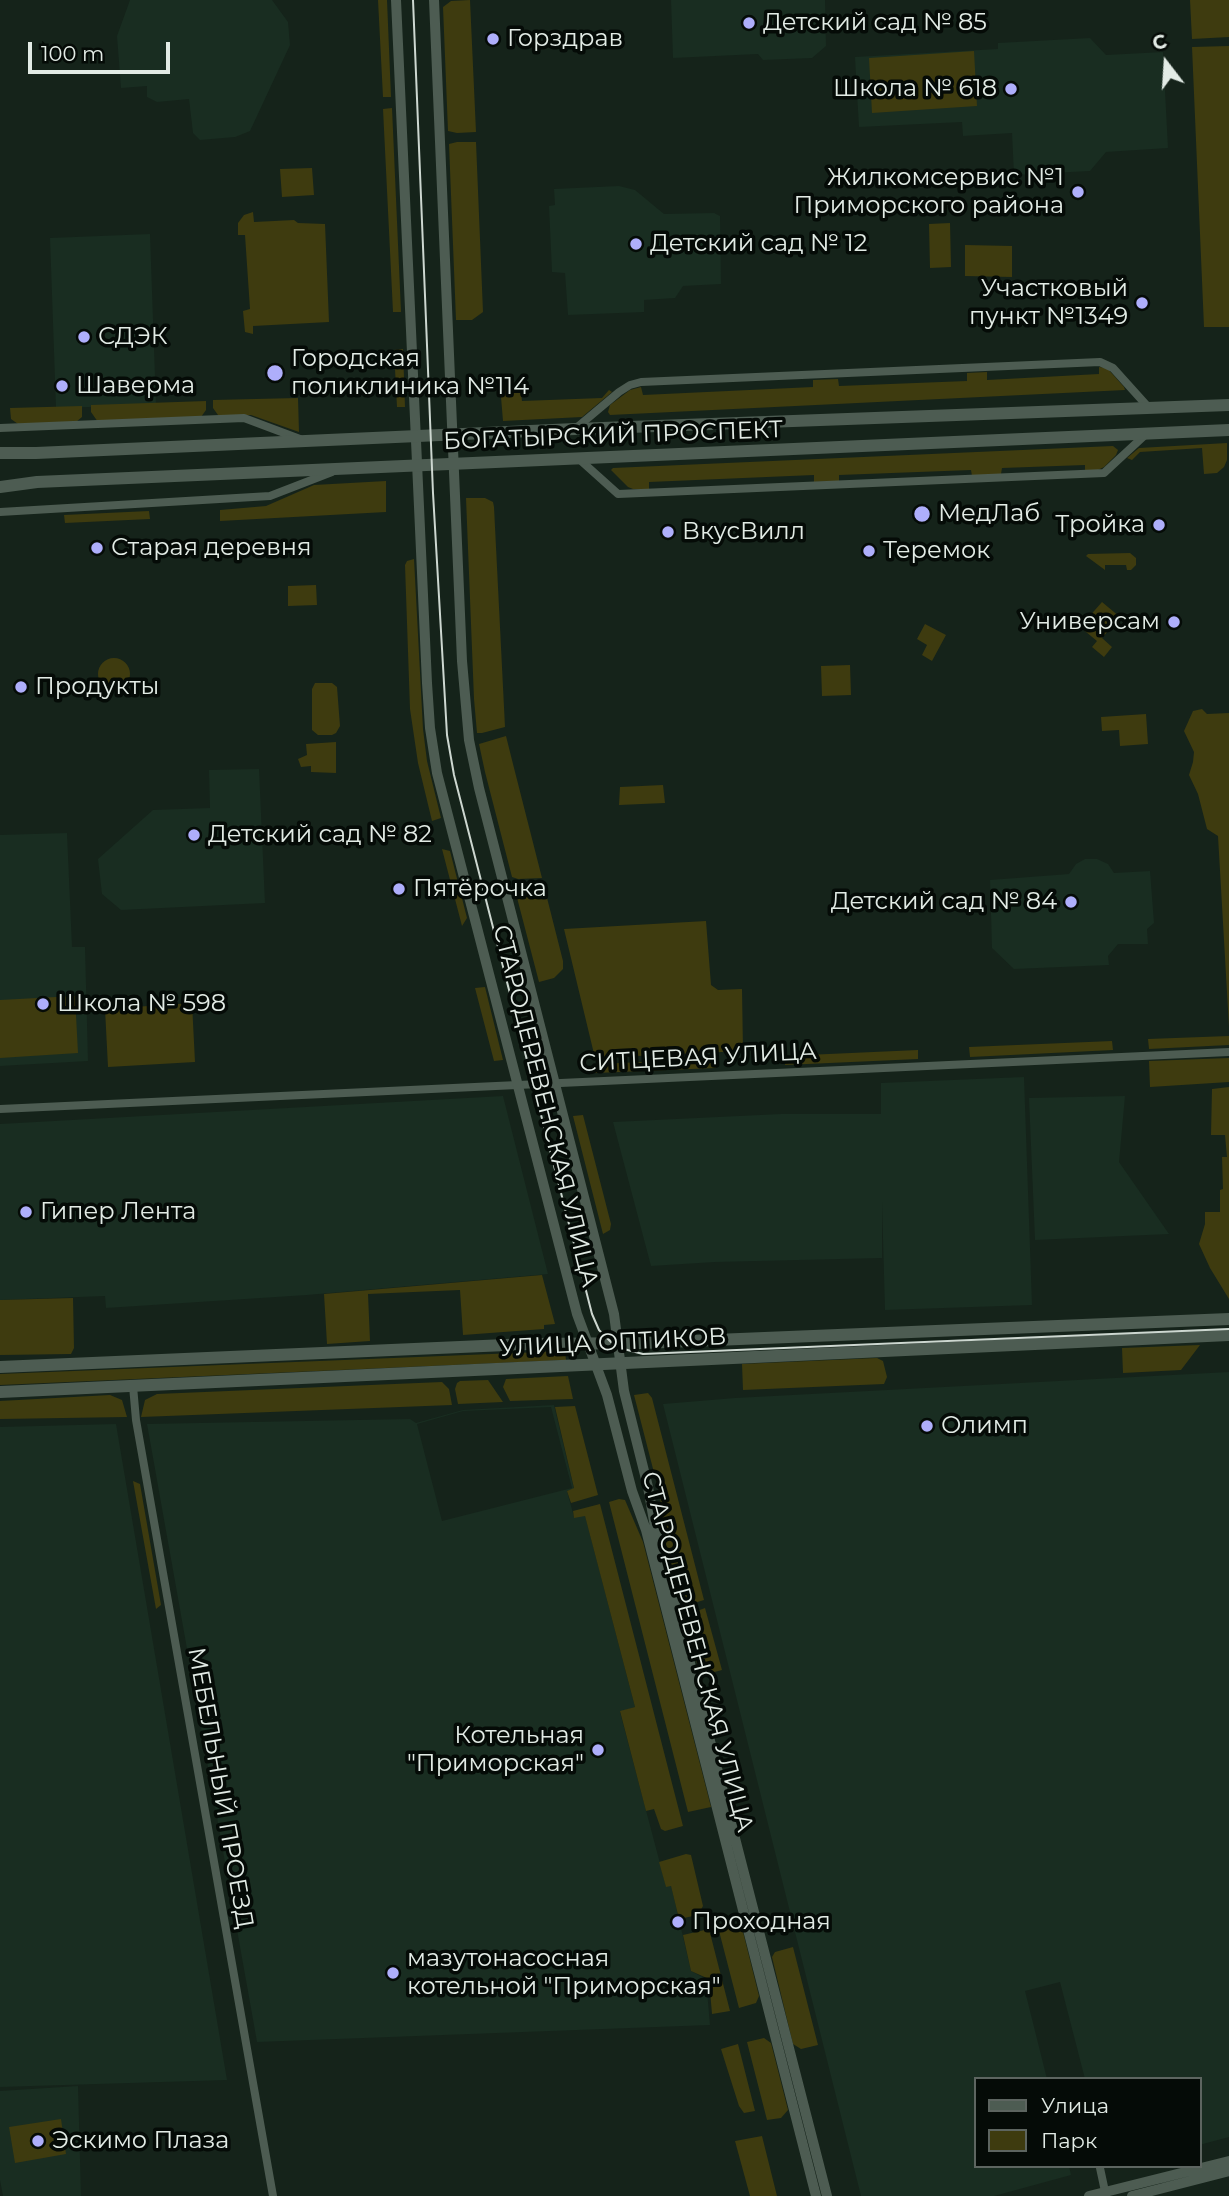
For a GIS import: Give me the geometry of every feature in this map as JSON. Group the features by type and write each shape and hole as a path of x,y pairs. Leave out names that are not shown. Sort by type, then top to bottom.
{"main road":[{"name":"БОГАТЫРСКИЙ ПРОСПЕКТ","path":"0,453 1229,405"},
{"name":"БОГАТЫРСКИЙ ПРОСПЕКТ","path":"0,487 37,482 1229,430"},
{"name":"УЛИЦА ОПТИКОВ","path":"0,1367 1229,1319"},
{"name":"УЛИЦА ОПТИКОВ","path":"0,1392 1229,1335"}],"street":[{"name":"СТАРОДЕРЕВЕНСКАЯ УЛИЦА","path":"396,0 430,729 438,773 577,1314 607,1395 632,1491 646,1530 816,2196"},
{"name":"СТАРОДЕРЕВЕНСКАЯ УЛИЦА","path":"434,0 468,731 479,788 614,1314 624,1391 655,1527 827,2196"},
{"path":"575,429 619,392 629,385 641,382 1100,362 1113,368 1149,408"},
{"path":"0,428 244,418 310,442"},
{"path":"579,459 618,495 1104,473 1146,434"},
{"path":"0,512 270,496 340,469"},
{"name":"СИТЦЕВАЯ УЛИЦА","path":"0,1109 1229,1052"},
{"name":"МЕБЕЛЬНЫЙ ПРОЕЗД","path":"133,1386 136,1420 273,2196"},
{"path":"1088,2196 1106,2194 1229,2161"},
{"path":"1100,2168 1106,2194"},
{"path":"1132,2196 1229,2171"}],"shaded area":[{"path":"130,0 272,0 288,22 290,45 250,131 235,137 200,140 193,133 189,99 157,102 147,97 147,86 121,88 117,36"},
{"name":"Детский сад № 85","path":"671,0 825,0 826,46 812,58 763,60 758,54 673,58"},
{"name":"Школа № 618","path":"1090,38 1106,55 1163,52 1168,148 1106,152 1090,171 1014,175 1012,133 963,136 962,122 859,127 855,57 998,49 998,43"},
{"name":"Детский сад № 12","path":"619,186 635,190 664,214 714,213 720,216 721,284 683,286 675,298 644,300 644,312 568,315 565,273 552,272 549,206 555,205 554,189"},
{"path":"150,234 156,405 56,408 50,238"},
{"name":"Детский сад № 82","path":"259,769 265,903 121,910 102,894 98,859 153,810 210,808 209,770"},
{"name":"Школа № 598","path":"67,833 72,947 85,947 88,1061 0,1066 0,835"},
{"name":"Детский сад № 84","path":"1085,859 1097,859 1108,864 1114,873 1150,871 1154,923 1147,929 1148,944 1118,944 1108,956 1109,965 1014,969 992,948 990,880 1069,874 1076,864"},
{"path":"1024,1077 1032,1305 885,1310 882,1202 882,1258 651,1266 613,1122 781,1114 881,1114 881,1083"},
{"path":"503,1096 548,1274 307,1295 106,1308 105,1296 0,1300 0,1124"},
{"path":"1125,1096 1119,1162 1169,1234 1035,1240 1029,1098"},
{"path":"1229,1372 1229,2137 1201,2144 1201,2077 1084,2077 1060,1982 1025,1991 1046,2077 974,2077 974,2168 1069,2168 1071,2175 994,2196 861,2196 663,1404"},
{"path":"554,1405 574,1489 567,1491 574,1517 585,1515 635,1707 620,1712 666,1886 671,1885 691,1971 706,1979 710,2025 257,2042 147,1424 410,1419 416,1423 463,1410","holes":["551,1407 572,1488 442,1521 417,1424 463,1411"]},
{"path":"116,1424 227,2080 0,2087 0,1427"},
{"path":"78,2086 81,2196 3,2196 0,2180 0,2091"}],"green space":[{"path":"378,0 387,0 391,97 383,97"},
{"path":"470,0 476,132 457,133 448,131 443,7 451,1"},
{"path":"1190,0 1229,0 1229,37 1192,39"},
{"path":"1229,46 1229,327 1204,327 1192,47"},
{"path":"974,51 977,106 872,113 869,58"},
{"path":"392,108 401,312 393,312 383,109"},
{"path":"476,142 483,312 472,320 456,320 449,144"},
{"path":"312,168 314,195 282,197 280,169"},
{"path":"253,212 254,222 294,220 298,223 325,224 329,322 253,326 253,334 245,332 243,311 250,309 245,235 238,235 238,223 244,215"},
{"path":"950,223 951,267 930,268 929,224"},
{"path":"965,245 1012,246 1012,277 965,276"},
{"path":"403,349 405,407 397,407 394,350"},
{"path":"1099,367 1107,368 1125,390 610,415 608,412 610,405 630,390 641,387 643,395 813,387 813,380 838,379 839,386 967,381 967,373 987,372 987,380 1099,374"},
{"path":"520,386 522,401 602,398 609,390 612,392 582,417 503,421 501,397 504,391"},
{"path":"298,398 299,432 251,415 218,415 213,408 213,400"},
{"path":"206,401 206,410 201,417 98,422 91,412 91,405"},
{"path":"82,406 82,417 76,422 18,424 11,419 10,408"},
{"path":"1227,443 1227,460 1217,473 1204,474 1202,448 1140,452 1132,460 1127,458 1139,448"},
{"path":"1113,446 1118,450 1116,455 1104,467 1085,471 1085,465 1002,468 1001,474 972,476 971,470 839,475 839,481 814,482 814,475 649,482 649,489 633,489 611,470 613,468"},
{"path":"386,481 386,512 220,521 220,510 266,506 314,485"},
{"path":"466,498 485,498 493,502 494,507 505,727 482,733 477,733 474,699"},
{"path":"149,511 150,519 65,523 64,515"},
{"path":"1130,553 1136,558 1136,565 1131,570 1127,570 1126,565 1105,565 1105,570 1086,556 1088,554"},
{"path":"414,559 423,729 427,761 441,818 432,821 418,763 410,709 405,565 407,561"},
{"path":"316,585 317,605 288,606 288,586"},
{"path":"1102,602 1120,617 1102,638 1112,647 1104,657 1092,647 1097,641 1080,627"},
{"path":"925,624 946,635 932,661 922,655 927,645 917,639"},
{"path":"114,658 125,663 130,674 125,685 114,690 103,685 98,674 103,663"},
{"path":"850,665 851,695 822,696 821,666"},
{"path":"315,683 332,683 337,687 340,726 332,735 318,735 312,730 312,689"},
{"path":"1202,709 1207,714 1229,713 1229,1027 1218,836 1207,829 1198,794 1189,775 1194,752 1184,731 1193,711"},
{"path":"1146,714 1148,744 1120,746 1119,730 1102,731 1101,717"},
{"path":"506,736 542,878 512,877 485,772 479,744"},
{"path":"336,742 336,773 311,772 311,766 301,767 298,759 307,755 306,744"},
{"path":"663,785 665,803 619,805 620,787"},
{"path":"442,849 450,851 467,918 462,926"},
{"path":"544,886 563,969 554,978 539,982 515,890 519,887"},
{"path":"706,921 711,985 718,990 742,989 743,1051 595,1058 564,929"},
{"path":"485,987 503,1060 494,1061 475,988"},
{"path":"75,996 78,1053 0,1058 0,1000"},
{"path":"192,1003 195,1062 108,1067 105,1009"},
{"path":"1229,1036 1229,1045 1149,1049 1148,1039"},
{"path":"1112,1041 1113,1050 970,1057 969,1047"},
{"path":"918,1050 918,1059 785,1065 784,1056"},
{"path":"1229,1058 1229,1082 1150,1087 1149,1061"},
{"path":"716,1059 716,1068 595,1073 595,1064"},
{"path":"1229,1087 1229,1299 1199,1244 1205,1224 1205,1212 1220,1212 1220,1190 1223,1189 1222,1157 1227,1157 1225,1135 1211,1135 1212,1089"},
{"path":"583,1115 611,1224 610,1230 603,1234 573,1116"},
{"path":"542,1275 555,1324 544,1325 544,1329 463,1335 460,1290 368,1294 370,1341 327,1344 324,1294"},
{"path":"73,1298 74,1348 71,1354 0,1355 0,1300"},
{"path":"1200,1345 1181,1370 1123,1373 1122,1348"},
{"path":"565,1351 566,1360 0,1385 0,1374"},
{"path":"877,1358 883,1361 887,1377 884,1384 743,1390 742,1364"},
{"path":"568,1376 573,1399 510,1401 503,1387 506,1379"},
{"path":"488,1380 503,1402 458,1404 455,1389 457,1383"},
{"path":"442,1382 449,1389 452,1405 141,1417 145,1400 157,1394"},
{"path":"648,1393 652,1398 704,1600 691,1604 681,1601 664,1537 660,1496 634,1395"},
{"path":"110,1395 122,1400 127,1417 0,1419 0,1401"},
{"path":"575,1406 598,1495 571,1503 567,1491 574,1488 555,1407"},
{"path":"133,1481 140,1484 161,1605 156,1609"},
{"path":"625,1500 643,1542 711,1807 688,1812 609,1502"},
{"path":"600,1504 683,1826 665,1831 661,1829 654,1809 646,1811 620,1711 635,1707 585,1516 574,1518 573,1511"},
{"path":"705,1608 722,1670 707,1674 702,1673 698,1667 685,1620 689,1614"},
{"path":"691,1855 703,1906 698,1915 679,1919 671,1886 666,1887 659,1862"},
{"path":"732,1923 742,1928 759,1996 756,2003 739,2008 718,1927"},
{"path":"709,1929 730,2011 712,2014 709,1979 691,1971 683,1935"},
{"path":"793,1947 818,2045 801,2049 793,2044 772,1957 775,1952"},
{"path":"764,2038 771,2043 788,2110 781,2118 767,2120 747,2042"},
{"path":"738,2044 755,2111 744,2113 739,2106 721,2049"},
{"name":"Эскимо Плаза","path":"61,2119 66,2154 15,2163 9,2127"},
{"path":"762,2136 777,2196 750,2196 735,2141"}],"tram line":[{"path":"413,0 433,493 447,735 454,775 592,1314 599,1330 616,1347 643,1354 1229,1329"}],"place":[{"name":"Детский сад № 85","path":"749,23"},
{"name":"Горздрав","path":"493,39"},
{"name":"Школа № 618","path":"1011,89"},
{"name":"Жилкомсервис №1 Приморского района","path":"1078,192"},
{"name":"Детский сад № 12","path":"636,244"},
{"name":"Участковый пункт №1349","path":"1142,303"},
{"name":"СДЭК","path":"84,337"},
{"name":"Городская поликлиника №114","path":"275,373"},
{"name":"Шаверма","path":"62,386"},
{"name":"МедЛаб","path":"922,514"},
{"name":"Тройка","path":"1159,525"},
{"name":"ВкусВилл","path":"668,532"},
{"name":"Старая деревня","path":"97,548"},
{"name":"Теремок","path":"869,551"},
{"name":"Универсам","path":"1174,622"},
{"name":"Продукты","path":"21,687"},
{"name":"Детский сад № 82","path":"194,835"},
{"name":"Пятёрочка","path":"399,889"},
{"name":"Детский сад № 84","path":"1071,902"},
{"name":"Школа № 598","path":"43,1004"},
{"name":"Гипер Лента","path":"26,1212"},
{"name":"Олимп","path":"927,1426"},
{"name":"Котельная \"Приморская\"","path":"598,1750"},
{"name":"Проходная","path":"678,1922"},
{"name":"мазутонасосная котельной \"Приморская\"","path":"393,1973"},
{"name":"Эскимо Плаза","path":"38,2141"}]}
